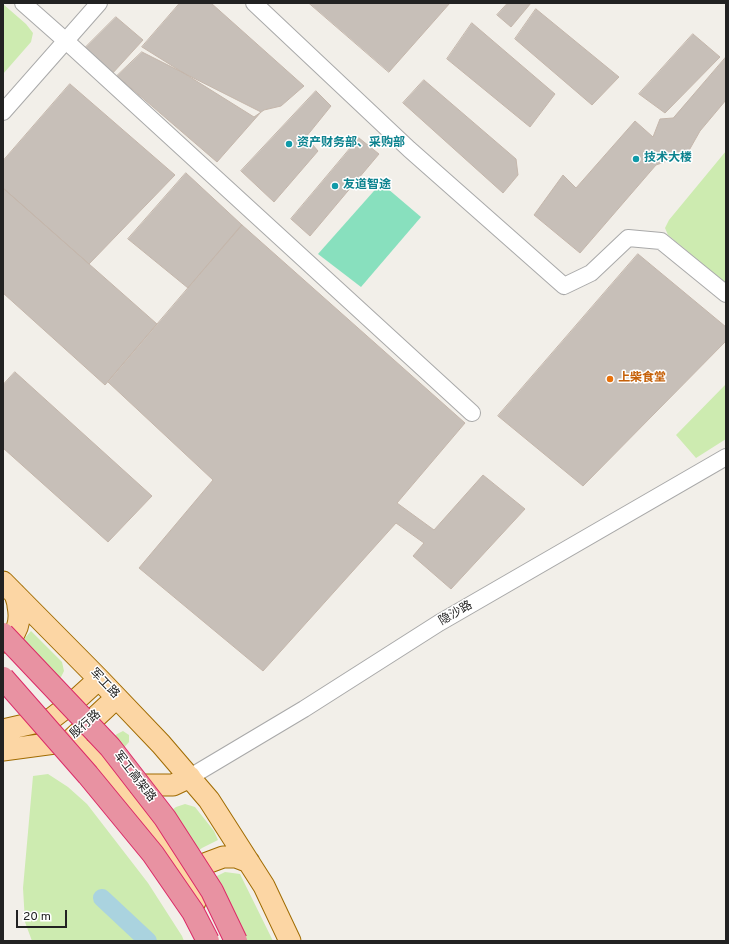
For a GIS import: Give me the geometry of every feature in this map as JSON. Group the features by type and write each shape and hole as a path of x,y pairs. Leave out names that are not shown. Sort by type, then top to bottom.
{"highway":[{"name":"军工高架路","path":"3,634 110,747 165,818 212,891 236,941"},
{"path":"3,678 88,775 153,854 193,912 208,941"}],"main road":[{"name":"军工路","path":"3,642 15,633 19,621 18,606 9,588"},
{"name":"军工路","path":"9,588 161,744 209,800 264,886 290,941"},
{"path":"3,674 51,719 164,846 188,888 213,941"},
{"path":"3,730 51,719 77,699 99,679"},
{"name":"殷行路","path":"3,750 70,741 116,698"},
{"path":"70,741 120,777 142,785 173,785 190,777"},
{"path":"188,888 196,872 207,863 223,857 236,857 249,862"}],"street":[{"path":"23,3 472,413"},
{"path":"3,112 99,3"},
{"path":"254,3 409,149 564,286 591,273 628,238 661,241 726,294"},
{"name":"隐沙路","path":"190,777 310,705 440,623 726,457"}],"green space":[{"path":"3,4 26,24 33,33 31,42 3,74"},
{"path":"726,151 726,283 668,235 665,228 669,220"},
{"path":"381,183 421,217 361,287 318,254"},
{"path":"726,384 726,439 696,458 676,435"},
{"path":"31,631 62,662 64,671 59,681 44,689 36,685 9,656"},
{"path":"123,731 129,735 129,742 122,750 107,743 117,734"},
{"path":"48,774 68,787 87,804 148,883 184,941 32,941 25,922 23,888 33,776"},
{"path":"185,804 195,807 214,831 218,840 202,848 188,858 168,813 176,807"},
{"path":"225,872 240,874 273,941 235,941 211,883 217,876"}],"building":[{"path":"180,3 211,3 304,86 281,106 264,110 254,117 142,47"},
{"path":"309,3 450,3 389,72"},
{"path":"508,3 531,3 511,27 497,15"},
{"path":"536,9 619,77 592,105 515,39"},
{"path":"116,17 143,40 111,75 84,49"},
{"path":"472,23 555,94 530,127 447,59"},
{"path":"693,34 720,57 665,113 639,94"},
{"path":"142,52 261,112 217,162 117,76"},
{"name":"技术大楼","path":"726,57 726,100 700,131 687,154 656,165 580,253 534,215 563,175 576,188 635,121 653,137 660,119 673,118"},
{"path":"424,80 516,159 518,175 503,193 403,103"},
{"path":"70,84 175,175 89,264 3,188 3,161"},
{"name":"资产财务部、采购部","path":"316,91 331,106 306,137 318,151 274,202 241,171"},
{"name":"友道智途","path":"359,138 379,154 310,236 291,219"},
{"path":"186,173 242,225 188,288 128,239"},
{"path":"3,188 157,324 105,385 3,293"},
{"path":"242,225 465,423 397,503 434,530 483,475 525,509 451,589 413,556 424,543 396,523 263,671 139,568 213,480 108,382"},
{"name":"上柴食堂","path":"638,254 726,327 726,341 583,486 498,416"},
{"path":"15,372 152,496 108,542 3,448 3,385"}],"waterway":[{"path":"102,898 148,941"}],"place":[{"name":"资产财务部、采购部","path":"289,144"},
{"name":"技术大楼","path":"636,159"},
{"name":"友道智途","path":"335,186"},
{"name":"上柴食堂","path":"610,379"}]}
